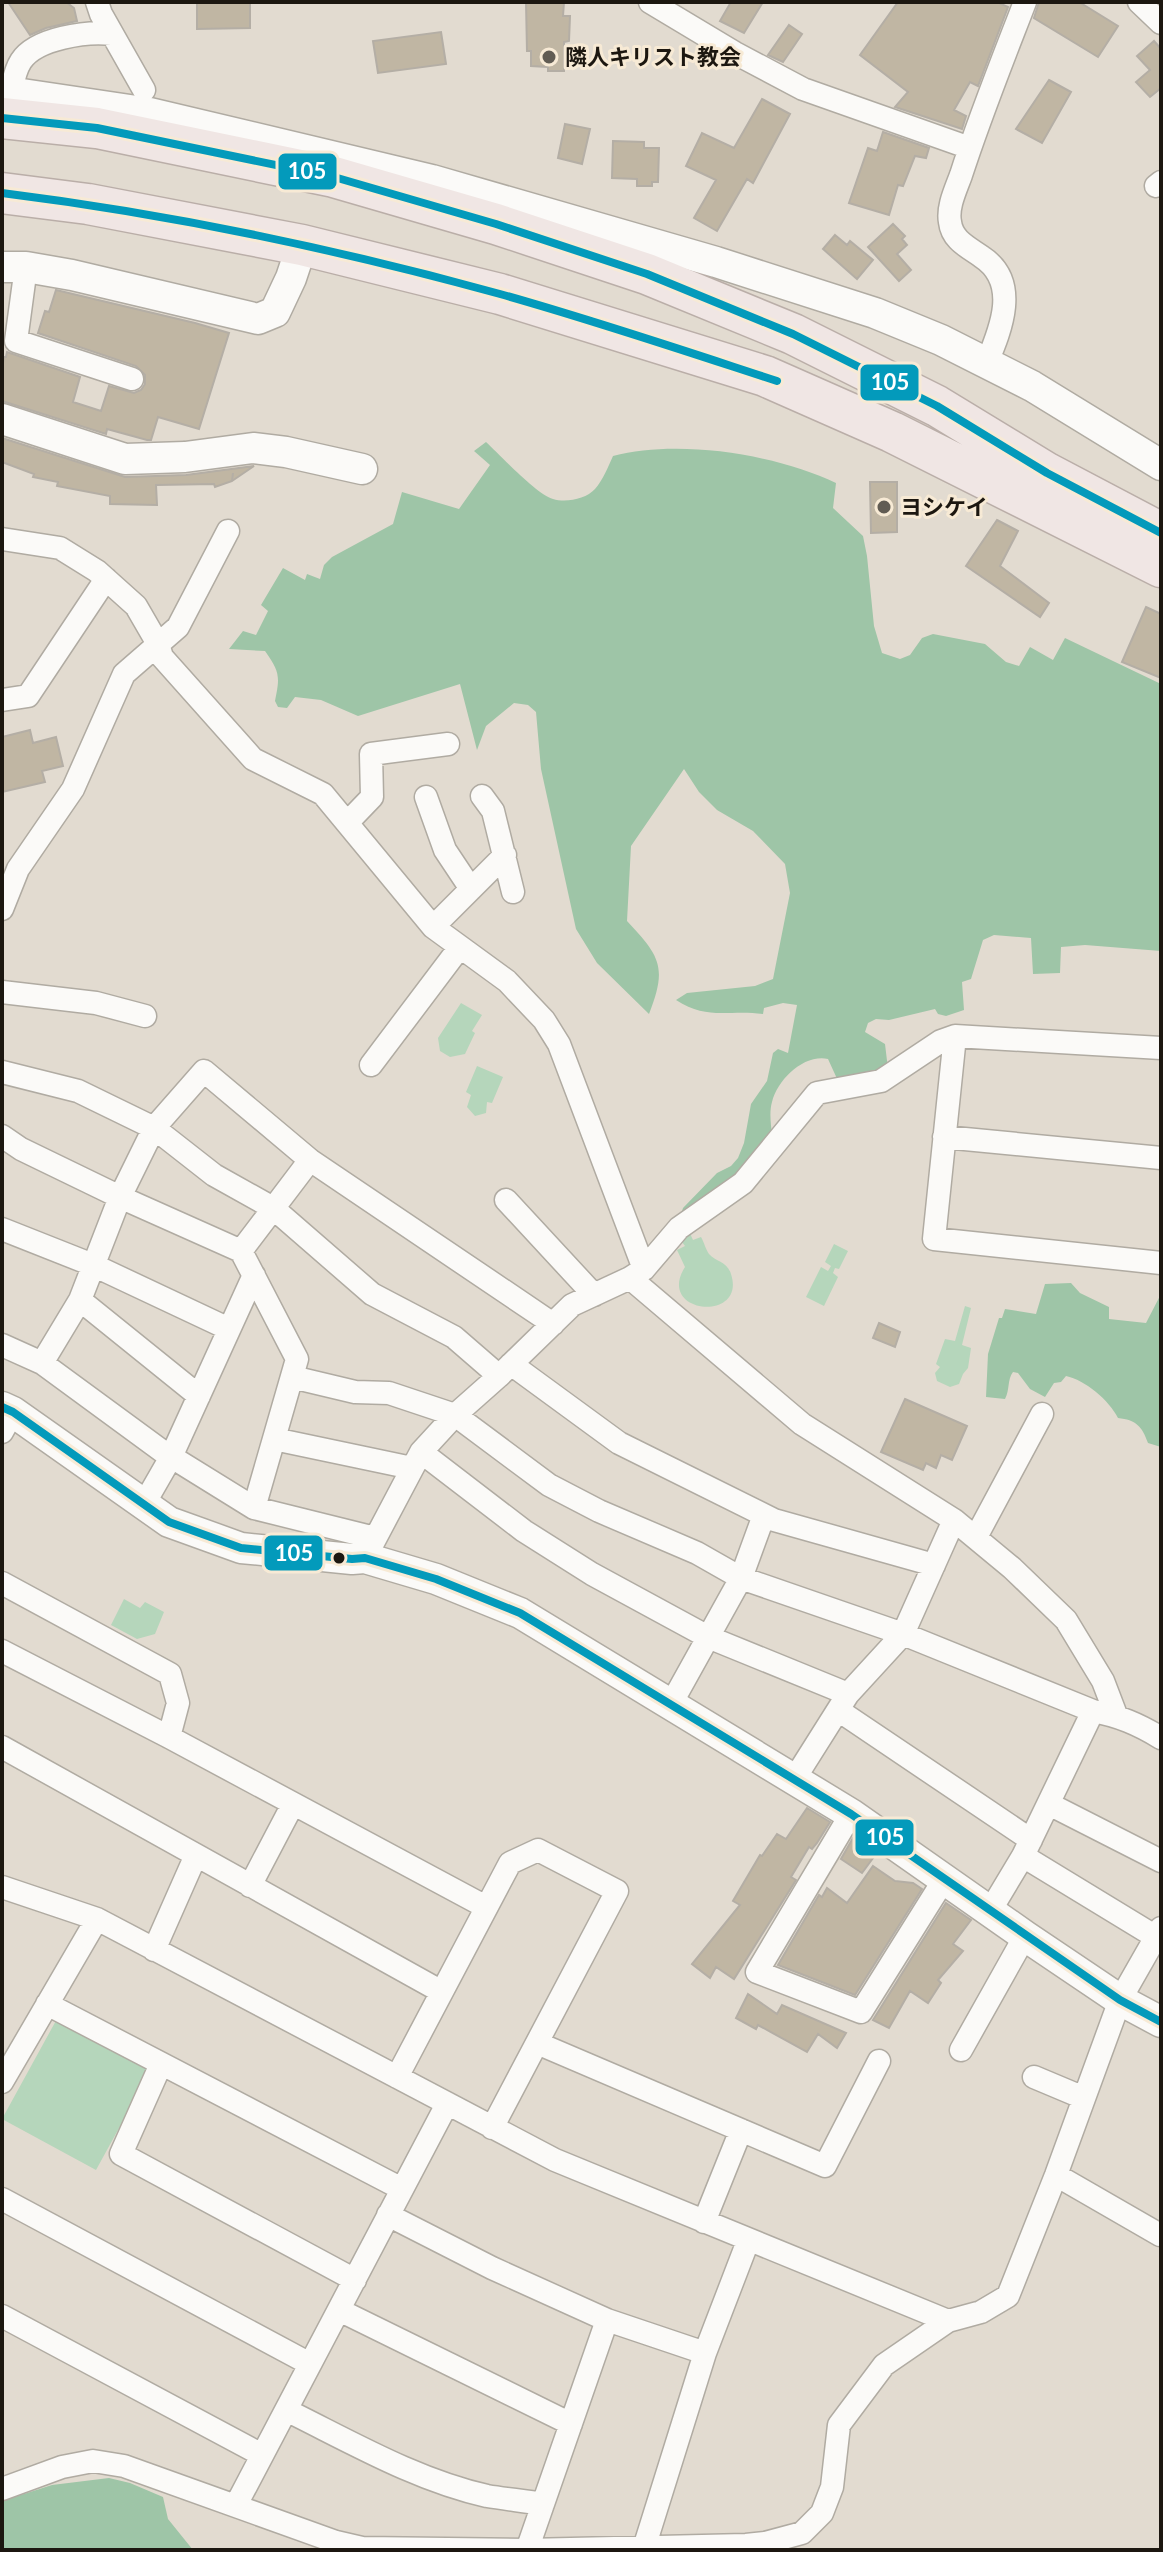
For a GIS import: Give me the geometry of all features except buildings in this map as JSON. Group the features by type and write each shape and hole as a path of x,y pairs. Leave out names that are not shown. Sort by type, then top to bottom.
{"highway":[{"path":"5,100 97,128 334,177 496,224 647,274 793,334 937,406 1047,473 1161,533"},
{"path":"2,193 102,207 302,245 500,294 765,376 892,432 1161,567"}],"street":[{"path":"97,2 144,90"},
{"path":"650,2 803,89 970,148"},
{"path":"987,362 1001,328 1005,307 1003,286 996,270 955,237 950,222 950,207 1025,2"},
{"path":"1139,2 1161,23"},
{"path":"112,34 93,32 59,39 34,50 22,59 5,100 150,113 432,180 716,262 875,313 987,362 1161,465"},
{"path":"132,379 16,341 14,267 72,275 258,319 275,312 302,245"},
{"path":"2,419 125,459 185,457 253,448 362,469"},
{"path":"2,909 18,869 73,789 124,674 178,627 228,531"},
{"path":"2,539 60,548 106,579 136,606 162,657 253,759 323,794 433,927 507,981 544,1020 559,1044 637,1273 802,1424 954,1520 1066,1620 1103,1681 1116,1715"},
{"path":"2,700 28,696 106,579"},
{"path":"347,823 372,797 371,754 448,744"},
{"path":"482,796 493,811 513,892"},
{"path":"426,797 445,850 471,889"},
{"path":"433,927 505,855"},
{"path":"371,1065 460,947"},
{"path":"2,992 96,1003 145,1016"},
{"path":"955,1036 934,1239 1161,1263"},
{"path":"6,1417 169,1522 241,1548 352,1559 370,1548 417,1460 455,1415 572,1305 637,1273 679,1228 743,1183 817,1093 881,1081 941,1041 955,1036 1161,1048"},
{"path":"42,1363 80,1300 120,1197 154,1128 204,1071 310,1160 553,1324"},
{"path":"2,1072 78,1091 154,1128 214,1175 273,1208 372,1294 454,1337 619,1443 774,1520 934,1565"},
{"path":"944,1137 1161,1158"},
{"path":"3,1138 120,1197 241,1251 297,1359 254,1508"},
{"path":"241,1251 310,1160"},
{"path":"506,1200 594,1295"},
{"path":"2,1229 93,1265 229,1329"},
{"path":"144,1504 171,1457 254,1275"},
{"path":"80,1300 199,1396"},
{"path":"2,1345 42,1363 171,1457 254,1508 370,1548 520,1613 795,1778 1120,2000 1161,2022"},
{"path":"292,1377 355,1392 389,1393 455,1415 549,1485 599,1511 697,1553 741,1578 903,1634 1093,1711 1116,1715 1161,1738"},
{"path":"976,1537 1042,1414"},
{"path":"2,2489 62,2467 93,2461 124,2466 336,2542 362,2548 527,2550 766,2547 802,2533 822,2513 832,2487 839,2425 884,2365 948,2321 981,2312 1008,2296 1120,2000 1159,1933 1027,1848 843,1702 708,1637 592,1574 417,1460 274,1439"},
{"path":"671,1704 741,1578 764,1515"},
{"path":"795,1778 843,1702 903,1634 954,1520"},
{"path":"2,1583 170,1674 178,1703 169,1737"},
{"path":"5,1658 169,1737 486,1907"},
{"path":"990,1911 1027,1848 1093,1711"},
{"path":"2,1747 442,1992"},
{"path":"250,1886 293,1804"},
{"path":"1049,1804 1161,1861"},
{"path":"851,1814 757,1972 861,2012 945,1878"},
{"path":"397,2077 510,1863 538,1850 617,1891 492,2128"},
{"path":"154,1950 196,1855"},
{"path":"2,1887 97,1919 555,2160 948,2321"},
{"path":"2,2082 97,1919"},
{"path":"961,2050 1025,1936"},
{"path":"47,2004 402,2189"},
{"path":"537,2043 825,2166 879,2061"},
{"path":"161,2064 121,2154 355,2280"},
{"path":"1034,2077 1084,2098"},
{"path":"236,2505 447,2104"},
{"path":"704,2222 741,2130"},
{"path":"1056,2175 1160,2235"},
{"path":"2,2199 310,2364"},
{"path":"388,2215 492,2268 607,2320 705,2353"},
{"path":"644,2548 705,2353 748,2241"},
{"path":"339,2310 571,2424"},
{"path":"2,2316 262,2455"},
{"path":"527,2550 607,2320"},
{"path":"286,2410 436,2480 487,2495 543,2504"}],"green space":[{"path":"486,442 538,490 553,499 564,501 576,499 595,489 613,456 639,451 696,449 726,452 812,473 836,483 833,508 863,536 874,626 882,653 900,659 910,655 922,638 933,634 985,644 1006,662 1019,666 1030,647 1053,660 1065,638 1161,684 1161,951 1085,945 1061,947 1060,973 1033,974 1031,938 994,935 983,940 971,979 962,982 964,1010 946,1016 938,1014 935,1009 868,1023 865,1032 885,1044 888,1069 839,1083 828,1059 819,1058 801,1064 786,1077 775,1093 770,1114 772,1135 738,1174 679,1220 683,1208 717,1173 731,1166 738,1158 751,1104 767,1081 773,1053 778,1049 788,1053 797,1005 783,1003 764,1008 763,1014 719,1013 698,1010 676,1000 687,993 755,986 773,979 790,893 785,864 753,831 717,810 699,792 684,769 631,846 627,921 647,944 658,964 658,985 649,1014 597,963 576,929 541,769 536,712 528,705 514,703 486,726 477,750 460,684 358,716 321,700 295,697 287,708 278,707 275,701 278,675 265,651 229,649 243,631 256,635 268,611 261,605 283,568 305,580 307,574 320,579 324,565 332,557 393,524 402,492 459,509 490,465 474,451"},
{"path":"461,1003 482,1015 472,1031 475,1033 465,1054 450,1057 440,1051 438,1038"},
{"path":"477,1066 503,1077 492,1103 487,1102 486,1113 475,1116 467,1107 471,1095 466,1092"},
{"path":"688,1229 693,1240 701,1237 709,1254 727,1267 731,1274 732,1290 726,1300 716,1306 691,1303 682,1295 679,1283 685,1267 677,1250 685,1246 678,1237"},
{"path":"834,1244 848,1251 839,1269 835,1268 833,1273 838,1277 824,1306 806,1297 821,1267 828,1271 831,1266 825,1262"},
{"path":"1071,1283 1080,1293 1109,1307 1109,1319 1146,1323 1161,1294 1161,1447 1148,1443 1141,1428 1134,1422 1118,1418 1096,1392 1066,1376 1061,1382 1054,1383 1045,1397 1030,1389 1018,1373 1013,1372 1005,1399 986,1397 988,1354 999,1318 1002,1318 1005,1309 1036,1314 1045,1284"},
{"path":"965,1306 971,1308 962,1345 971,1348 968,1368 959,1384 950,1387 937,1381 935,1373 940,1367 936,1364 945,1339 955,1341"},
{"path":"124,1599 140,1608 145,1602 164,1612 155,1634 137,1639 111,1625"},
{"path":"58,2017 152,2068 96,2170 2,2119"},
{"path":"109,2478 163,2497 168,2519 193,2550 2,2550 2,2501 52,2485"}],"transit line":[{"name":"105","path":"2,118 97,128 334,177 496,224 647,274 793,334 937,406 1047,473 1161,533"},
{"name":"105","path":"2,193 190,222 377,262 535,304 777,381"},
{"name":"105","path":"2,1407 169,1522 241,1548 365,1558 436,1579 520,1613 851,1814 1120,2000 1161,2022"}],"place":[{"name":"隣人キリスト教会","path":"549,57"},
{"name":"ヨシケイ","path":"884,507"}]}
